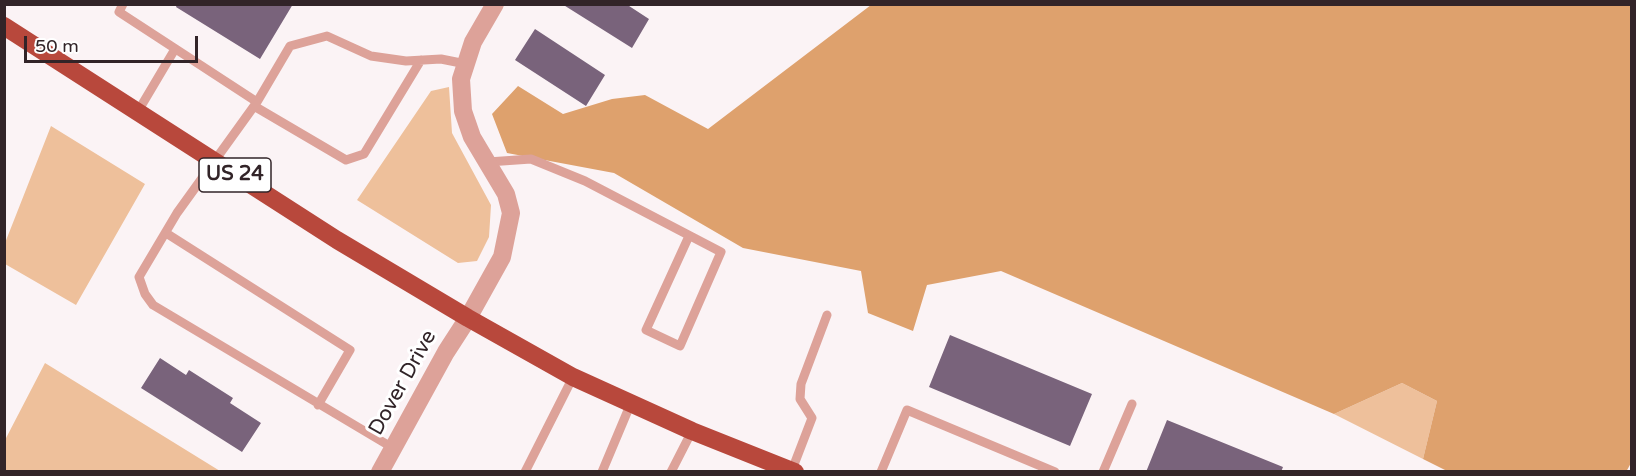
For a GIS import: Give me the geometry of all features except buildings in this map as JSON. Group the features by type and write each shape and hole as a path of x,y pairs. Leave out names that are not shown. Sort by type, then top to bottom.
{"highway":[{"name":"US 24","path":"4,26 337,240 468,318 573,377 692,431 793,471"}],"street":[{"name":"Dover Drive","path":"380,471 446,351 468,318 502,257 512,213 506,194 472,137 463,111 461,79 473,42 495,4"}],"lane":[{"path":"123,4 119,12 255,104 346,160 364,154 421,60"},
{"path":"393,448 153,305 145,294 139,277 177,213 255,104 290,46 327,36 371,56 406,61 441,59 466,64"},
{"path":"137,113 175,49"},
{"path":"488,162 531,159 585,180 720,252 680,346 646,330 689,236"},
{"path":"166,233 350,350 318,405"},
{"path":"793,471 812,418 800,399 801,384 827,315"},
{"path":"525,471 573,377"},
{"path":"602,471 631,403"},
{"path":"1103,471 1132,404"},
{"path":"881,471 907,410 1055,471"},
{"path":"671,471 692,431"}],"shaded area":[{"path":"871,5 1631,5 1631,463 1626,472 1447,471 1423,459 1437,401 1402,383 1334,414 1001,271 927,285 913,331 868,313 861,271 743,248 614,173 507,153 492,114 518,86 563,114 612,99 645,95 708,129"},
{"path":"449,87 452,133 491,205 489,237 477,261 458,263 357,200 431,91"},
{"path":"51,126 145,184 76,305 5,264 5,243"},
{"path":"45,363 220,471 5,471 5,440"},
{"path":"1402,383 1437,401 1423,459 1334,414"}]}
